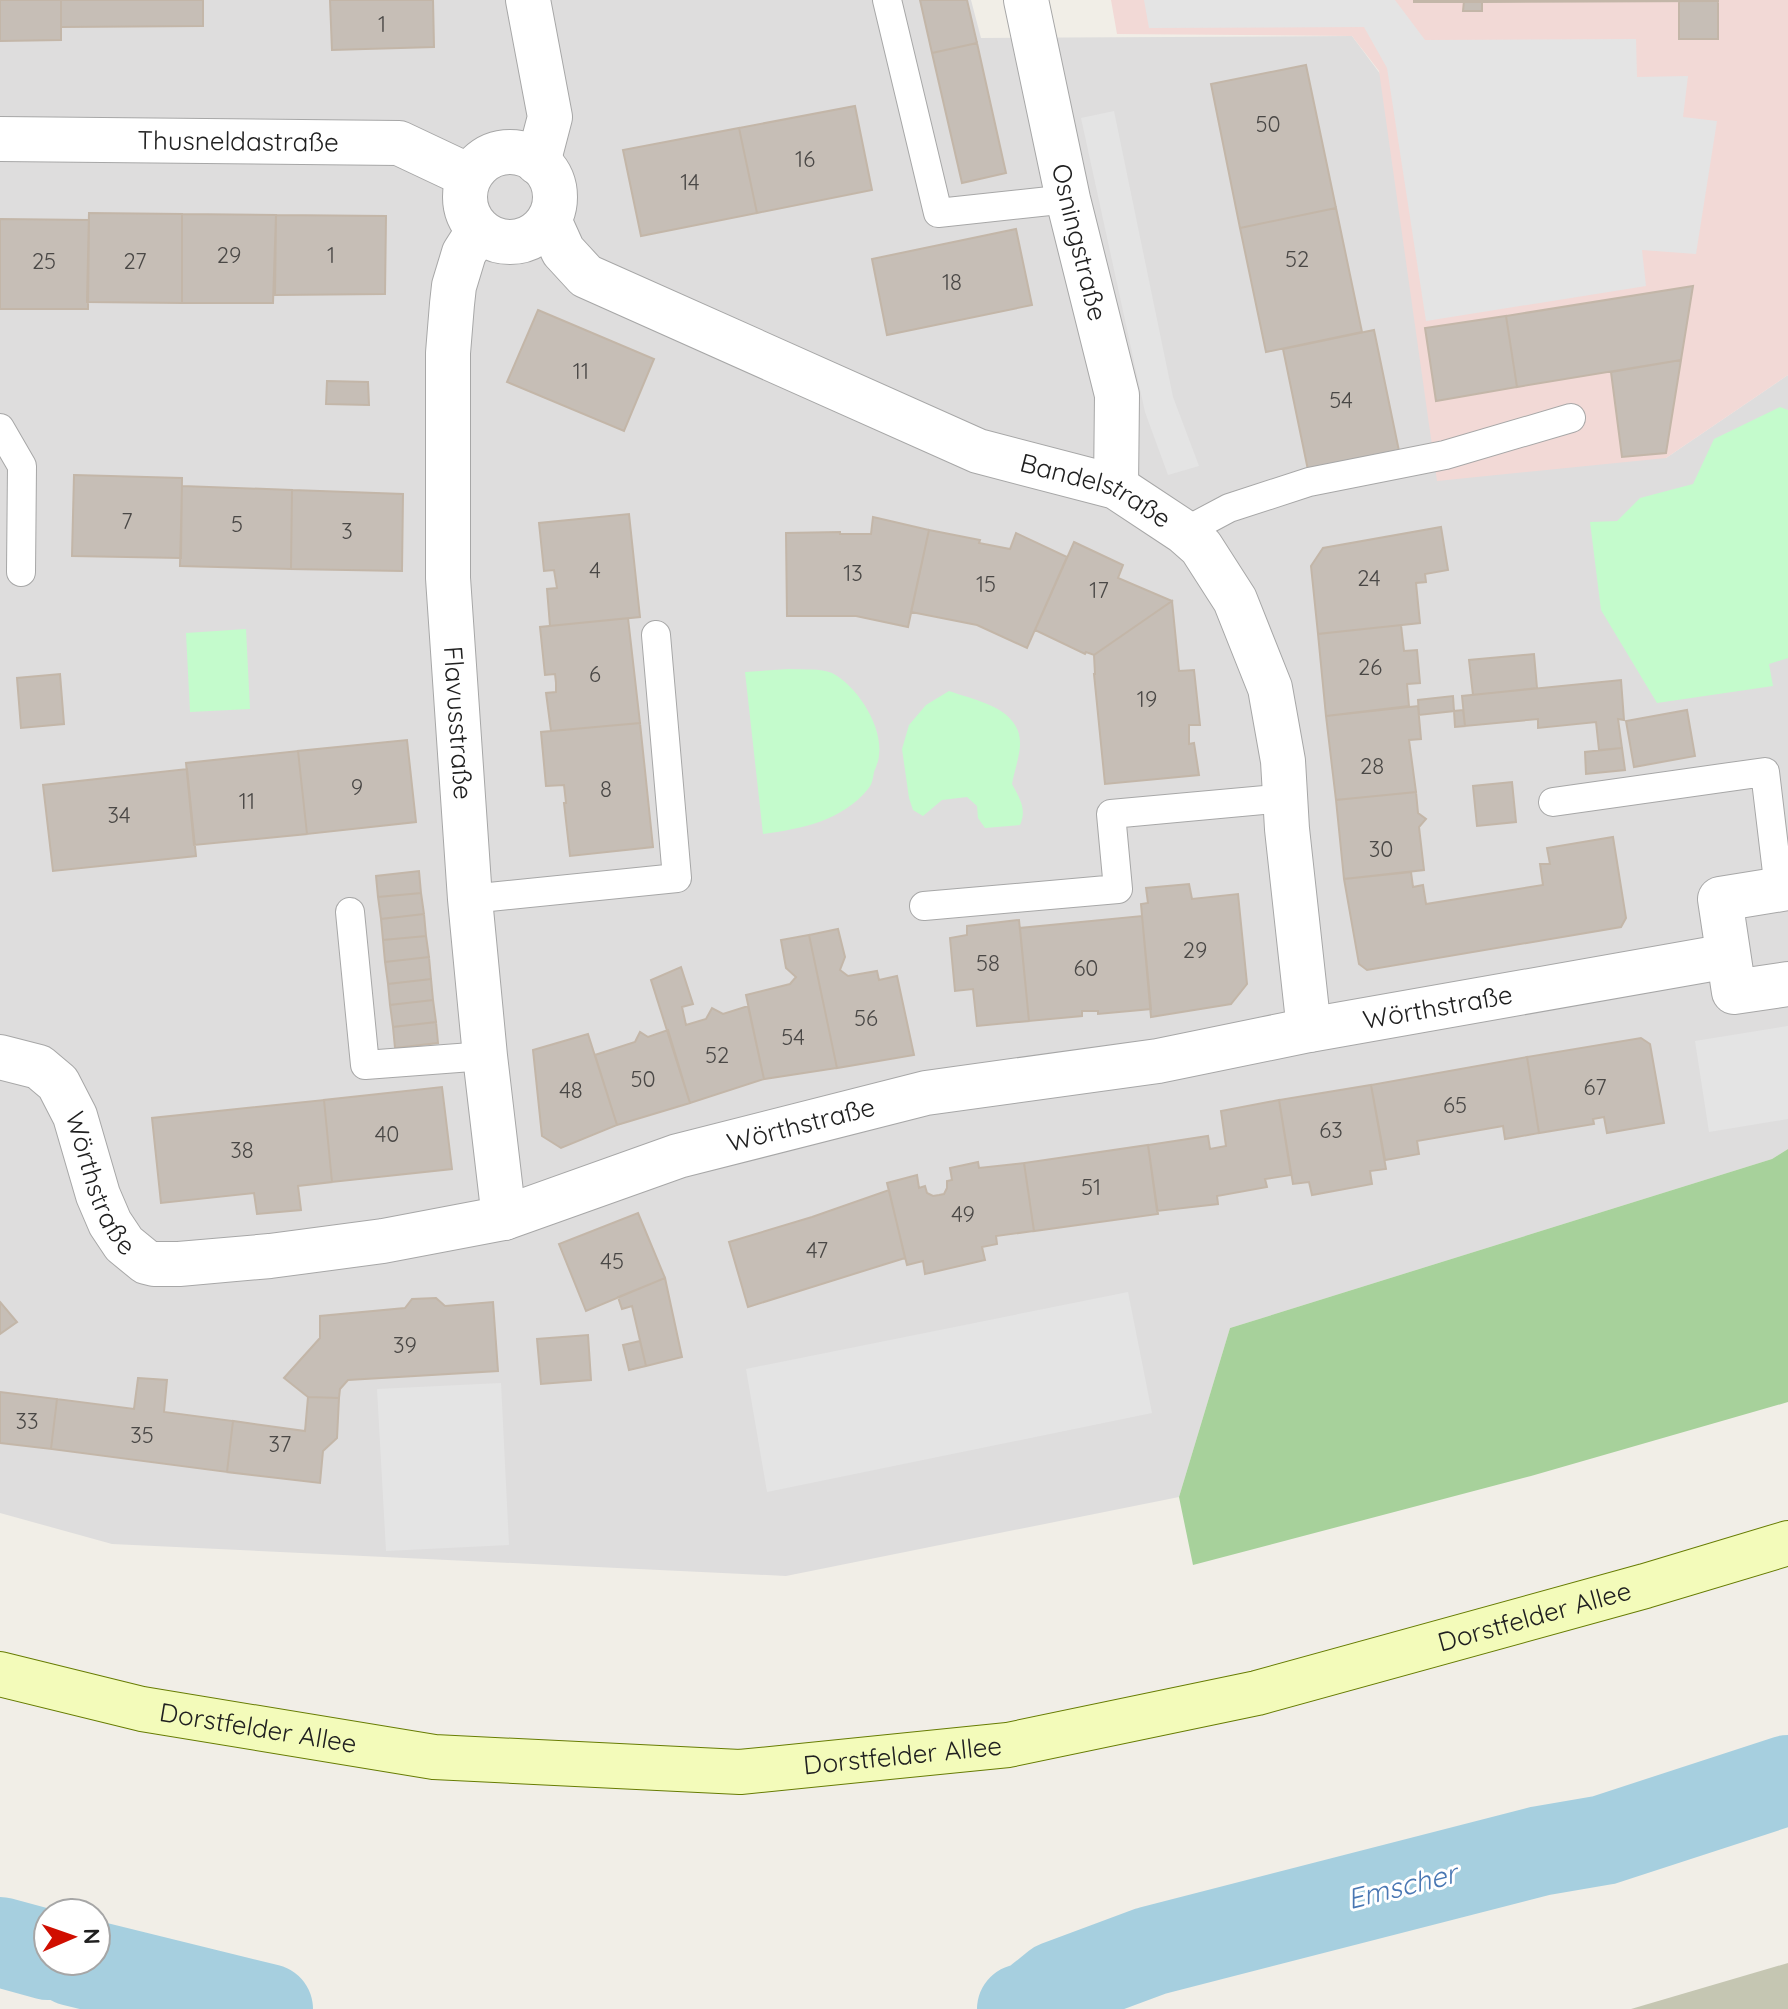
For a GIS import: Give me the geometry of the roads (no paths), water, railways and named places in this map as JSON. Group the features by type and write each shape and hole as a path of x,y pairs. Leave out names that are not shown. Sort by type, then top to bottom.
{"main road":[{"name":"Dorstfelder Allee","path":"0,1674 142,1709 434,1757 740,1772 1008,1745 1257,1693 1631,1590 1788,1543"}],"street":[{"path":"528,0 550,117 538,163"},
{"name":"Osningstraße","path":"1026,0 1068,199 1117,395 1116,487"},
{"name":"Thusneldastraße","path":"0,139 399,143 469,176"},
{"path":"516,152 538,163 549,175 555,194 549,220 534,237 520,242 504,242 478,231 465,208 464,191 469,176 479,163 499,153 516,152"},
{"name":"Bandelstraße","path":"549,220 563,251 586,276 978,451 1116,487 1184,532 1201,547 1235,600 1270,688 1283,761 1309,1030"},
{"name":"Flavusstraße","path":"478,231 464,253 454,286 448,353 448,578 470,899 504,1218"},
{"path":"1784,889 1720,899 1734,992 1788,984"},
{"name":"Wörthstraße","path":"0,1057 39,1067 58,1083 75,1116 92,1180 110,1223 124,1244 146,1262 179,1264 383,1241 504,1218 678,1156 926,1093 1158,1061 1309,1030 1728,956"}],"lane":[{"path":"887,0 938,213 1068,199"},
{"path":"1184,532 1229,508 1309,482 1445,455 1571,418"},
{"path":"0,428 22,466 21,572"},
{"path":"470,899 677,878 656,635"},
{"path":"1553,802 1776,769 1784,889"},
{"path":"924,906 1118,889 1111,814 1286,798"},
{"path":"350,912 365,1065 485,1056"}],"waterway":[{"name":"Emscher","path":"1022,2009 1032,2006 1057,1986 1151,1951 1540,1851 1604,1840 1788,1780"},
{"name":"Emscher","path":"0,1942 32,1951"},
{"name":"Emscher","path":"112,1971 268,2009"}]}
